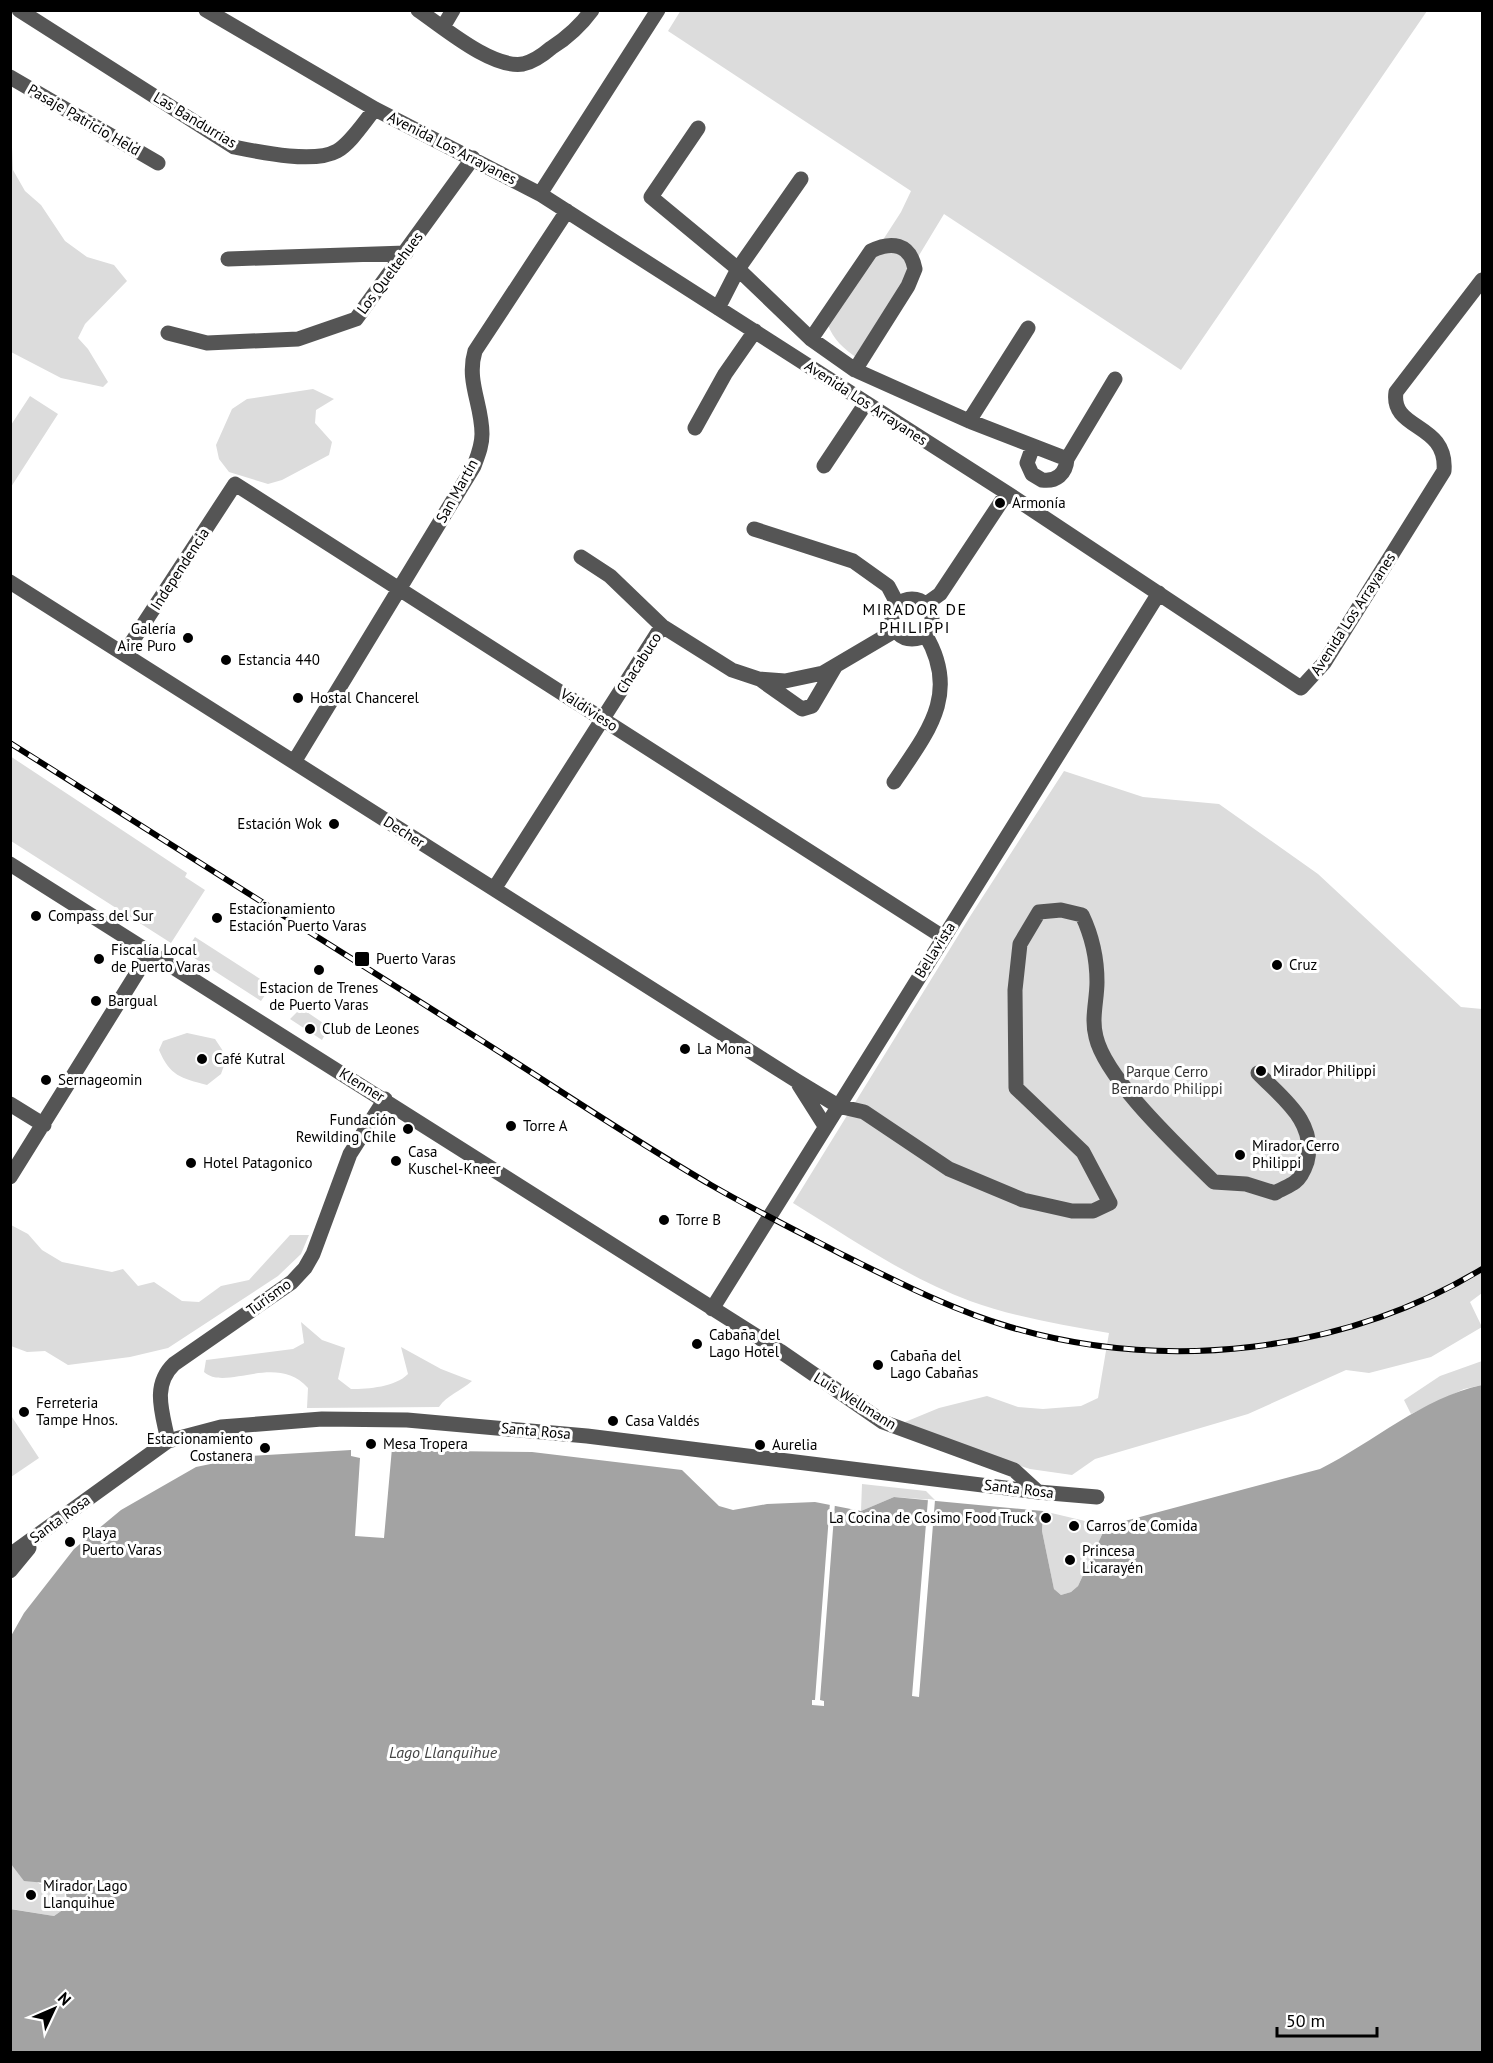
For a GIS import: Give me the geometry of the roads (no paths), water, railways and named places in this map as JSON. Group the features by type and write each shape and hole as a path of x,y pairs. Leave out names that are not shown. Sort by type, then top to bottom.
{"street":[{"name":"Las Bandurrias","path":"19,10 234,147 258,152 323,156 338,151 375,109"},
{"name":"Avenida Los Arrayanes","path":"206,10 375,109 540,194 1007,493 1301,688 1324,663 1444,471 1446,456 1438,441 1401,414 1395,401 1396,392 1482,280"},
{"path":"418,10 489,57 504,63 525,64 559,43 592,10"},
{"path":"443,27 453,10"},
{"path":"540,194 658,10"},
{"name":"Pasaje Patricio Held","path":"10,77 158,163"},
{"path":"698,128 651,197 738,269 811,339 855,370 969,421 1067,459"},
{"name":"Los Queltehues","path":"168,333 207,343 298,339 356,319 473,158"},
{"path":"718,308 738,269 801,179"},
{"name":"San Martín","path":"294,762 474,466 481,445 482,432 472,386 471,363 475,351 567,212"},
{"path":"811,339 871,251 886,244 899,245 909,253 915,269 908,286 855,370"},
{"path":"228,259 406,253"},
{"path":"969,421 1028,328"},
{"path":"695,428 725,374 755,330"},
{"path":"1033,446 1027,463 1032,474 1042,480 1058,478 1065,470 1067,459 1114,379"},
{"path":"824,466 866,403"},
{"name":"Valdivieso","path":"235,484 943,937"},
{"name":"Independencia","path":"124,654 235,484"},
{"path":"926,604 940,594 1007,493"},
{"path":"754,529 853,561 888,586 898,605"},
{"path":"581,557 610,576 662,626"},
{"name":"Decher","path":"10,582 797,1082 838,1106 864,1112 949,1169 1023,1200 1072,1211 1093,1210 1110,1203 1083,1152 1016,1088 1016,990 1020,944 1039,912 1061,910 1082,915 1093,937 1097,981 1095,1035 1103,1057 1155,1123 1214,1182 1246,1184 1275,1193 1297,1181 1306,1166 1310,1151 1308,1135 1302,1119 1258,1074"},
{"name":"Bellavista","path":"712,1309 1159,593"},
{"path":"909,599 926,604 932,616 932,623 925,634 909,638 896,630 893,614 898,605 909,599"},
{"name":"Chacabuco","path":"494,889 662,626 732,670 759,679 798,680 835,667 896,630"},
{"path":"894,782 927,733 940,698 939,664 925,634"},
{"path":"759,679 802,709 812,705 835,667"},
{"name":"Klenner","path":"10,864 385,1099 712,1309"},
{"path":"10,1177 150,952"},
{"name":"Decher","path":"797,1082 825,1126"},
{"name":"Turismo","path":"168,1442 160,1402 160,1388 165,1375 174,1364 291,1282 305,1268 313,1254 350,1154 385,1099"},
{"path":"10,1104 44,1125"},
{"name":"Luis Wellmann","path":"712,1309 882,1422 938,1445 1014,1470 1038,1492"},
{"name":"Santa Rosa","path":"10,1555 168,1442 221,1427 321,1419 407,1420 587,1436 1038,1492 1097,1497"},
{"path":"10,1571 48,1528"}],"water":[{"name":"Lago Llanquihue","path":"1482,1385 1482,2052 11,2052 10,1909 54,1916 64,1909 67,1899 65,1889 57,1884 24,1881 11,1864 11,1636 24,1613 74,1549 121,1510 196,1467 249,1456 351,1450 532,1452 682,1470 719,1506 733,1510 767,1504 815,1502 861,1511 894,1497 1043,1511 1042,1531 1054,1589 1061,1595 1071,1592 1078,1586 1106,1526 1320,1469 1419,1410 1460,1391"}],"railway":[{"path":"10,743 711,1185 884,1275 946,1304 988,1320 1069,1341 1130,1349 1191,1351 1252,1347 1313,1336 1372,1320 1428,1297 1482,1269"}],"place":[{"name":"Armonía","path":"1000,503"},
{"name":"Galería Aire Puro","path":"188,638"},
{"name":"Estancia 440","path":"226,660"},
{"name":"Hostal Chancerel","path":"298,698"},
{"name":"Estación Wok","path":"334,824"},
{"name":"Compass del Sur","path":"36,916"},
{"name":"Estacionamiento Estación Puerto Varas","path":"217,918"},
{"name":"Fiscalía Local de Puerto Varas","path":"99,959"},
{"name":"Puerto Varas","path":"362,959"},
{"name":"Cruz","path":"1277,965"},
{"name":"Estacion de Trenes de Puerto Varas","path":"319,970"},
{"name":"Bargual","path":"96,1001"},
{"name":"Club de Leones","path":"310,1029"},
{"name":"La Mona","path":"685,1049"},
{"name":"Café Kutral","path":"202,1059"},
{"name":"Mirador Philippi","path":"1261,1071"},
{"name":"Sernageomin","path":"46,1080"},
{"name":"Torre A","path":"511,1126"},
{"name":"Fundación Rewilding Chile","path":"408,1129"},
{"name":"Mirador Cerro Philippi","path":"1240,1155"},
{"name":"Casa Kuschel-Kneer","path":"396,1161"},
{"name":"Hotel Patagonico","path":"191,1163"},
{"name":"Torre B","path":"664,1220"},
{"name":"Cabaña del Lago Hotel","path":"697,1344"},
{"name":"Cabaña del Lago Cabañas","path":"878,1365"},
{"name":"Ferreteria Tampe Hnos.","path":"24,1412"},
{"name":"Casa Valdés","path":"613,1421"},
{"name":"Mesa Tropera","path":"371,1444"},
{"name":"Aurelia","path":"760,1445"},
{"name":"Estacionamiento Costanera","path":"265,1448"},
{"name":"La Cocina de Cosimo Food Truck","path":"1046,1518"},
{"name":"Carros de Comida","path":"1074,1526"},
{"name":"Playa Puerto Varas","path":"70,1542"},
{"name":"Princesa Licarayén","path":"1070,1560"},
{"name":"Mirador Lago Llanquihue","path":"31,1895"}],"district":[{"name":"MIRADOR DE PHILIPPI","path":"915,618"}],"park label":[{"name":"Parque Cerro Bernardo Philippi","path":"1167,1080"}]}
